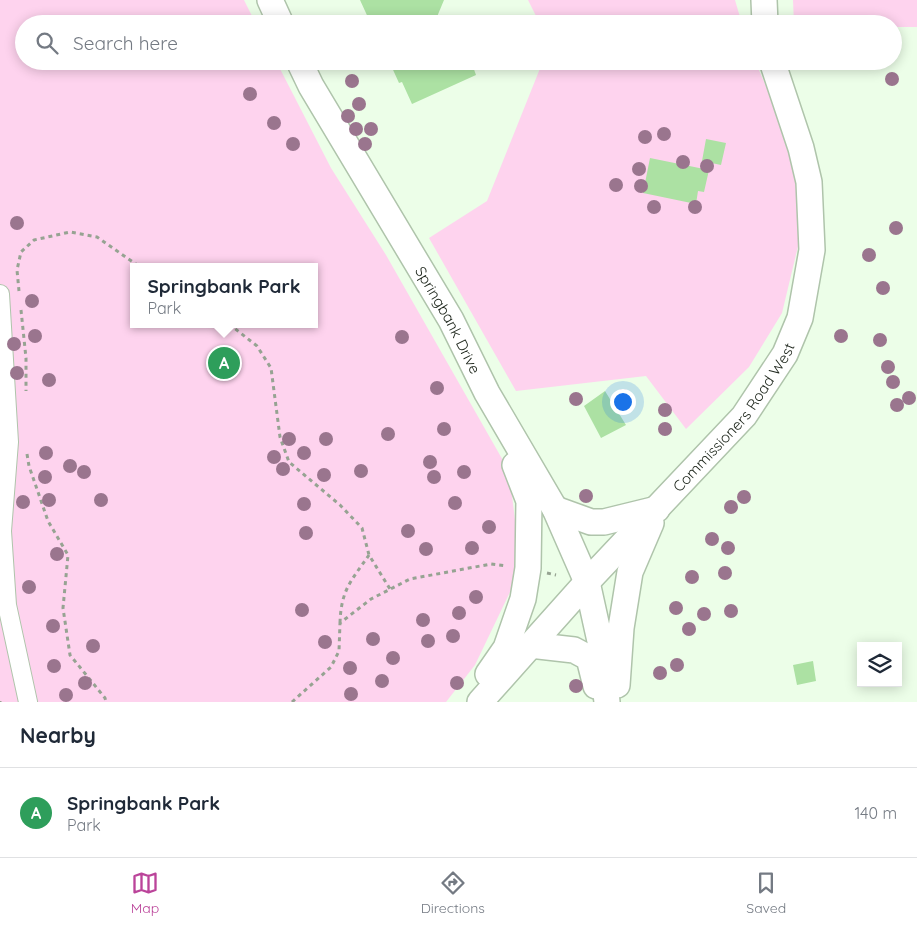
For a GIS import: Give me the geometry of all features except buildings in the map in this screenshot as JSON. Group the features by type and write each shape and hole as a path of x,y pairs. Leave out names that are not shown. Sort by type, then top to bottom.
{"main road":[{"path":"270,0 277,15"},
{"path":"764,0 765,15"},
{"name":"Springbank Drive","path":"304,70 311,86 451,320 487,393 554,509 587,582 600,641 607,702"},
{"name":"Commissioners Road West","path":"480,702 587,582 744,416 785,354 800,318 812,250 810,182 801,148 775,70"},
{"path":"468,702 506,648 523,599 528,568 529,501 487,393"},
{"path":"554,509 591,522 604,522 657,509"},
{"path":"616,702 621,628 630,572 657,509"},
{"path":"530,644 574,650 589,658 600,702"}],"street":[{"path":"0,294 9,442 2,531 7,605 28,702"}],"path":[{"path":"20,300 17,270 21,252 34,240 70,232 97,237 134,263"},
{"path":"21,310 26,358 26,394"},
{"path":"234,328 257,346 271,368 280,438 289,462 340,505 362,528 369,555 390,589"},
{"path":"26,447 29,466 48,521 68,555 63,608 70,655 105,698 106,702"},
{"path":"292,702 331,667 339,651 341,604 348,585 369,555"},
{"path":"340,623 371,599 410,579 491,564 528,568 556,575"}],"shaded area":[{"path":"0,0 244,0 252,15 15,15 15,70 281,70 331,168 386,255 509,471 521,569 475,665 446,702 0,702"},
{"path":"528,0 735,0 739,15 536,15"},
{"path":"793,0 917,0 917,27 902,27 902,15 794,15"},
{"path":"539,70 759,70 798,160 800,238 782,313 749,367 686,429 646,376 516,391 429,238 487,201"}],"place":[{"name":"Springbank Park","path":"224,363"}]}
